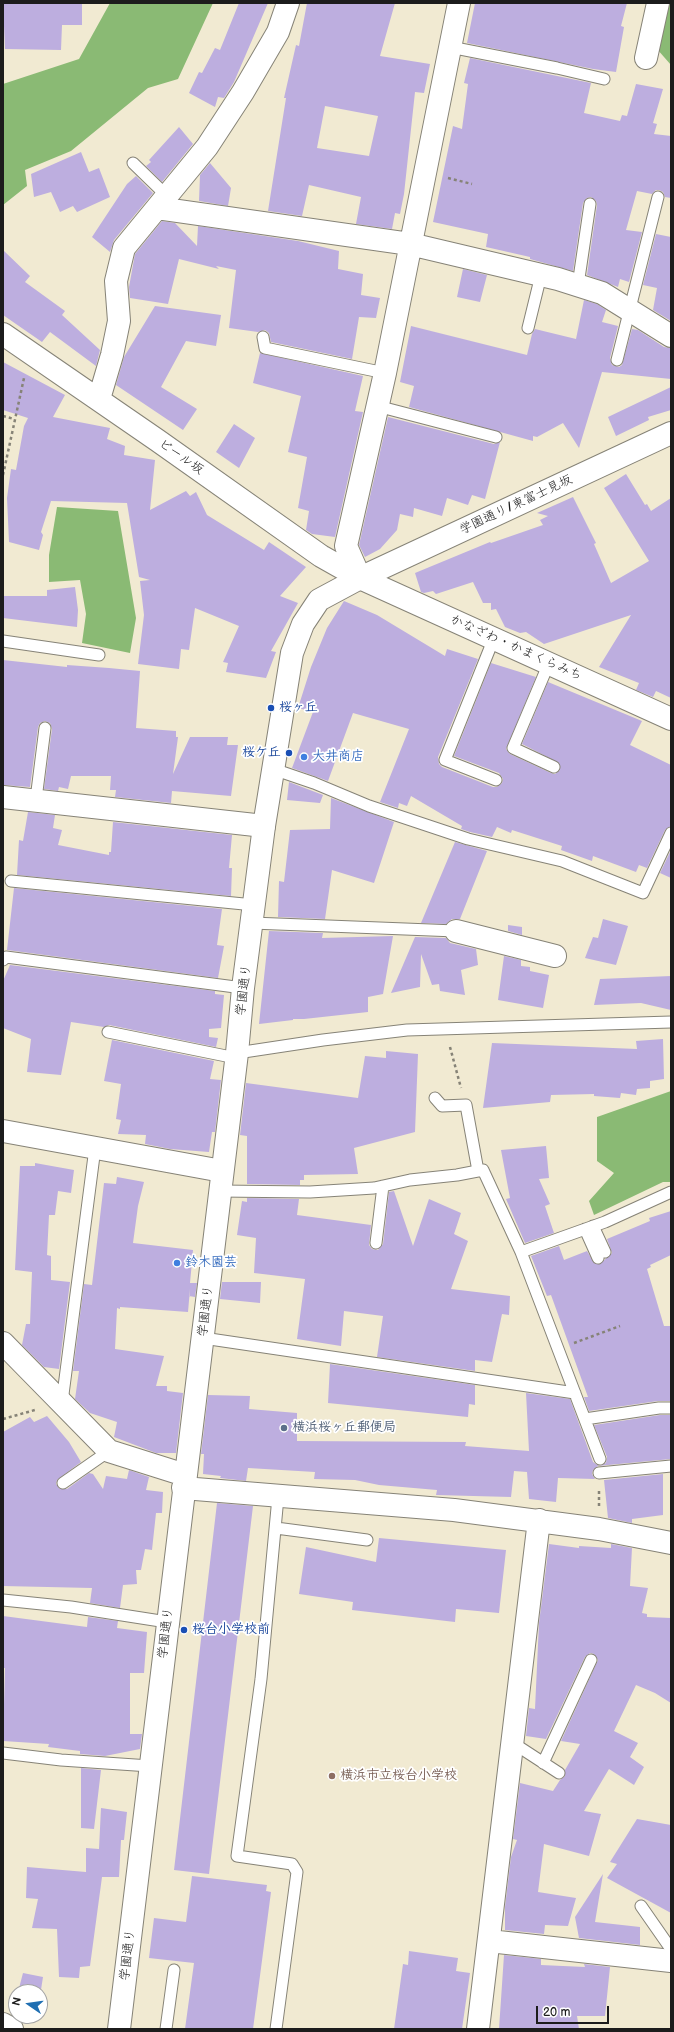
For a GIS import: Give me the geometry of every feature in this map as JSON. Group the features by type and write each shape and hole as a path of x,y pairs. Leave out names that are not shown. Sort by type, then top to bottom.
{"street":[{"path":"99,399 112,355 119,322 116,281 124,248 207,147 243,92 278,32 288,3"},
{"path":"360,578 346,546 384,373 459,3"},
{"path":"646,58 658,3"},
{"path":"162,202 410,244 541,275 602,293 671,336"},
{"name":"ビール坂","path":"3,334 99,399 321,556 360,578"},
{"name":"学園通り/東富士見坂","path":"360,578 671,433"},
{"name":"かなざわ・かまくらみち","path":"360,578 671,719"},
{"name":"学園通り","path":"119,2029 184,1481 237,1055 243,988 254,914 264,826 292,653 303,624 319,600 360,578"},
{"path":"3,796 264,826"},
{"path":"456,931 555,956"},
{"path":"3,1131 95,1148 221,1181"},
{"path":"3,1343 109,1451 184,1481 278,1497 454,1510 539,1520 598,1529 671,1543"},
{"path":"478,2029 539,1520"},
{"path":"489,1941 671,1961"},
{"path":"3,2024 12,2029"}],"lane":[{"path":"450,47 604,79"},
{"path":"133,163 162,202"},
{"path":"618,360 658,197"},
{"path":"578,285 590,204"},
{"path":"528,328 541,275"},
{"path":"264,337 265,348 384,373"},
{"path":"377,406 496,437"},
{"path":"494,638 445,760 496,780"},
{"path":"3,641 99,655"},
{"path":"549,664 513,748 554,767"},
{"path":"36,799 45,728"},
{"path":"273,769 376,808 468,838 562,862 643,893 671,833"},
{"path":"11,881 254,914 456,931"},
{"path":"3,960 6,957 243,988"},
{"path":"108,1032 237,1055 330,1039 407,1030 671,1022"},
{"path":"435,1098 442,1106 466,1105 478,1171"},
{"path":"62,1402 95,1148"},
{"path":"221,1181 310,1192 383,1186 410,1180 457,1175 483,1170 521,1252 600,1459"},
{"path":"376,1243 383,1186"},
{"path":"521,1252 589,1227 671,1192"},
{"path":"589,1227 602,1255"},
{"path":"202,1338 575,1392"},
{"path":"585,1419 659,1408 671,1408"},
{"path":"62,1483 109,1451"},
{"path":"599,1473 671,1466"},
{"path":"276,2029 297,1872 292,1864 237,1856 261,1679 278,1497"},
{"path":"276,1528 367,1540"},
{"path":"3,1600 56,1605 168,1622"},
{"path":"543,1763 591,1660"},
{"path":"513,1743 559,1773"},
{"path":"3,1753 61,1760 150,1766"},
{"path":"641,1906 671,1949"},
{"path":"166,2029 174,1970"}],"path":[{"path":"3,475 14,419 30,353"},
{"path":"3,416 14,419"},
{"path":"445,1029 466,1105"},
{"path":"559,1349 620,1326"},
{"path":"3,1419 62,1402"},
{"path":"598,1529 599,1473"}],"green space":[{"path":"110,3 213,3 178,79 148,88 71,151 25,170 27,186 3,205 3,84 79,59"},
{"path":"667,3 671,3 671,65 657,49"},
{"path":"57,507 118,511 136,618 130,653 82,643 86,614 80,580 49,582 49,555"},
{"path":"671,1091 671,1182 663,1182 594,1215 589,1201 614,1173 597,1161 597,1117"}],"building":[{"path":"3,3 82,3 82,25 62,25 61,50 5,49"},
{"path":"239,3 268,3 234,82 224,98 218,97 215,107 189,93 199,72 202,73 215,48 220,50"},
{"path":"307,3 395,3 380,56 430,64 424,93 415,92 404,194 400,214 395,213 392,229 356,224 361,197 309,185 302,216 268,211 286,98 284,98 296,45 299,46","holes":["325,106 378,116 369,156 317,148"]},
{"path":"475,3 627,3 621,26 624,27 616,72 593,69 467,43"},
{"path":"470,58 591,83 584,113 620,121 622,115 627,116 636,84 663,89 653,123 657,124 654,134 671,136 671,198 665,197 663,192 659,190 656,190 652,194 637,191 626,230 642,232 629,282 620,279 618,287 587,275 597,205 596,201 591,197 587,198 583,203 573,271 530,259 530,257 486,247 488,234 433,222 453,126 462,129 468,84 464,83"},
{"path":"179,127 193,144 162,182 146,166 151,162 149,160"},
{"path":"81,152 89,172 99,168 110,197 77,212 73,206 60,212 51,192 34,197 31,174"},
{"path":"210,163 231,188 228,206 199,201 200,175"},
{"path":"136,176 153,193 114,240 110,252 92,237 127,184"},
{"path":"162,221 175,223 197,246 198,226 298,241 339,251 338,269 363,274 361,295 380,298 376,318 359,317 352,359 271,342 269,333 265,330 258,332 229,328 236,270 216,266 219,269 179,259 168,304 130,298 129,287 135,254"},
{"path":"656,234 671,237 671,321 653,310 657,288 643,285"},
{"path":"3,250 30,276 25,282 65,311 62,315 100,350 96,366 50,332 42,342 3,315"},
{"path":"463,269 487,275 480,302 457,297"},
{"path":"584,300 597,304 606,310 602,322 618,326 610,358 612,365 619,367 622,365 632,329 638,330 664,347 671,348 671,379 602,372 579,448 563,423 537,437 533,436 533,441 409,407 414,386 400,382 411,326 527,355 532,334 535,329 576,339"},
{"path":"155,306 221,315 216,346 186,341 161,387 197,409 183,430 116,385 124,357"},
{"path":"260,353 363,376 355,411 363,412 335,537 312,534 306,530 309,511 298,508 307,457 288,452 301,396 253,383"},
{"path":"3,362 65,395 53,417 110,428 107,439 125,446 124,455 155,460 150,510 186,491 190,496 196,492 207,515 264,550 269,542 306,567 280,596 298,603 271,651 276,652 266,678 226,672 228,663 223,662 239,626 195,608 189,650 181,649 179,669 138,664 144,615 140,581 150,580 139,577 127,503 51,501 41,532 43,535 39,550 9,542 7,498 11,469 16,470 24,426 28,418 3,410"},
{"path":"671,387 671,410 648,417 649,420 616,436 608,417"},
{"path":"388,417 494,444 500,442 485,499 472,495 468,505 447,498 442,516 414,508 413,517 400,514 397,530 380,549 365,557 359,545"},
{"path":"234,424 255,438 239,468 216,452"},
{"path":"626,474 645,505 647,504 651,511 671,498 671,698 656,691 653,697 636,690 639,683 599,667 631,615 544,644 526,632 520,633 505,627 496,609 491,610 491,603 483,603 473,582 436,594 433,591 424,593 421,592 415,573 490,542 491,543 543,525 540,520 548,516 537,513 573,497 596,543 594,544 611,583 649,561 604,488"},
{"path":"75,587 78,610 77,627 3,618 3,596 47,596 47,590"},
{"path":"344,601 377,615 445,656 447,649 478,659 438,757 439,764 442,767 493,787 497,787 502,783 503,779 499,773 454,756 491,663 536,677 506,749 510,754 551,773 555,774 560,770 559,763 522,744 548,682 642,721 630,745 671,765 671,826 665,830 647,868 639,865 636,872 593,856 592,861 561,850 562,846 512,830 511,833 497,827 492,837 470,832 461,829 462,826 411,796 407,806 399,803 398,808 380,802 409,729 353,713 328,781 292,768 313,712 298,708 311,667 327,628"},
{"path":"3,660 67,667 67,665 140,671 136,728 176,731 176,737 178,737 173,774 190,737 228,737 227,745 238,745 231,796 172,791 171,803 115,797 116,790 110,790 111,776 71,776 68,789 59,787 58,791 44,789 52,729 50,723 45,721 40,723 38,727 30,787 3,785"},
{"path":"289,782 323,795 320,803 287,800"},
{"path":"331,798 394,822 374,883 332,870 325,919 278,917 279,881 284,882 290,830 330,829"},
{"path":"28,812 55,815 53,828 62,830 58,845 109,855 109,852 111,852 113,822 232,835 229,868 232,868 231,896 17,875 19,840 23,841"},
{"path":"455,842 487,851 460,919 452,919 446,924 421,923"},
{"path":"671,850 671,878 660,873"},
{"path":"14,888 222,909 217,945 224,946 218,978 7,950"},
{"path":"603,919 628,926 616,965 585,958 593,937 598,938"},
{"path":"508,925 522,927 522,935 508,931"},
{"path":"269,931 323,933 322,938 393,936 383,994 368,997 368,1012 293,1019 259,1024"},
{"path":"415,937 446,938 450,943 476,949 478,965 461,970 465,995 440,991 439,984 432,985 421,954 420,987 391,993"},
{"path":"504,956 521,960 521,966 530,967 530,971 549,975 543,1008 498,1000"},
{"path":"10,965 215,991 215,994 224,995 221,1028 209,1029 209,1037 218,1038 216,1047 109,1025 104,1027 71,1022 61,1075 27,1072 31,1039 3,1028 3,981"},
{"path":"671,976 671,1010 641,1003 594,1005 600,979"},
{"path":"663,1039 664,1079 650,1081 650,1088 637,1089 636,1095 621,1093 620,1098 594,1096 594,1094 551,1095 550,1102 483,1108 492,1043 637,1049 636,1041"},
{"path":"112,1040 214,1061 210,1079 221,1080 215,1132 212,1132 209,1152 170,1149 145,1144 146,1135 118,1134 121,1120 116,1119 121,1084 104,1081"},
{"path":"386,1051 418,1054 415,1132 354,1148 358,1174 304,1175 304,1180 300,1180 300,1185 247,1184 247,1136 240,1135 246,1083 358,1098 365,1056 386,1058"},
{"path":"546,1146 549,1178 539,1179 550,1204 545,1206 554,1233 525,1243 506,1199 510,1198 501,1150"},
{"path":"35,1163 74,1170 71,1193 58,1191 55,1215 49,1215 47,1255 51,1256 51,1280 70,1282 59,1369 44,1367 22,1345 26,1324 30,1324 32,1272 15,1270 20,1166 35,1166"},
{"path":"117,1177 144,1182 138,1206 133,1243 193,1250 190,1283 197,1283 195,1297 189,1296 188,1312 117,1308 115,1349 164,1356 156,1386 167,1386 167,1391 183,1393 176,1453 156,1453 114,1437 117,1422 90,1413 75,1399 79,1371 73,1371 84,1284 92,1285 104,1183 116,1184"},
{"path":"394,1191 413,1246 429,1199 461,1213 454,1234 468,1241 451,1289 510,1296 509,1315 502,1314 492,1362 475,1360 475,1371 377,1357 383,1316 344,1311 341,1346 297,1339 305,1279 254,1273 256,1238 237,1235 242,1201 247,1202 247,1198 299,1199 297,1215 371,1225 369,1245 372,1249 378,1250 383,1244 389,1192"},
{"path":"671,1211 671,1255 650,1265 651,1267 647,1269 664,1326 671,1326 671,1401 658,1401 589,1411 584,1397 588,1397 551,1295 547,1296 531,1256 559,1246 564,1260 587,1251 594,1263 600,1264 612,1253 607,1239 650,1221 649,1218"},
{"path":"222,1282 261,1282 260,1303 220,1299"},
{"path":"330,1364 475,1385 475,1405 469,1404 468,1417 328,1403"},
{"path":"526,1393 570,1399 593,1462 599,1466 593,1470 592,1474 595,1479 558,1478 556,1502 529,1499 527,1472 514,1471 511,1497 436,1495 437,1490 379,1485 355,1480 314,1479 315,1472 248,1468 246,1481 220,1478 221,1476 203,1474 204,1454 201,1454 208,1395 250,1396 249,1409 297,1413 297,1441 466,1442 465,1446 529,1451"},
{"path":"660,1415 671,1415 671,1459 599,1466 606,1463 607,1457 594,1425"},
{"path":"47,1416 69,1442 81,1462 57,1480 56,1484 60,1489 67,1489 89,1473 93,1474 103,1489 106,1476 127,1479 129,1470 149,1477 146,1490 163,1492 162,1513 156,1513 152,1550 145,1549 141,1570 136,1570 137,1584 123,1585 120,1608 90,1603 92,1588 3,1586 3,1432 30,1417 34,1422"},
{"path":"663,1474 663,1515 632,1519 632,1523 608,1518 604,1480"},
{"path":"217,1503 253,1506 209,1874 174,1870"},
{"path":"379,1538 506,1550 499,1613 456,1609 455,1622 352,1610 353,1602 299,1594 306,1547 376,1562"},
{"path":"549,1544 579,1548 579,1546 611,1548 611,1544 632,1548 630,1586 648,1588 642,1613 647,1614 647,1617 671,1618 671,1703 655,1693 636,1685 614,1731 638,1743 630,1757 644,1767 634,1785 609,1769 584,1811 601,1814 589,1856 544,1844 538,1892 576,1898 568,1926 545,1925 544,1934 505,1930 505,1907 511,1857 517,1840 513,1839 520,1783 553,1791 560,1780 565,1776 565,1770 580,1744 561,1741 598,1660 594,1654 590,1653 585,1657 546,1739 526,1736 529,1708 535,1709 539,1623"},
{"path":"3,1616 87,1627 88,1617 118,1621 117,1628 147,1632 144,1673 130,1673 130,1734 142,1734 140,1749 105,1756 80,1754 80,1751 48,1747 49,1744 3,1741 5,1668 3,1668"},
{"path":"81,1768 101,1770 94,1829 81,1828"},
{"path":"101,1808 127,1812 124,1840 121,1840 119,1877 102,1877 90,1966 80,1967 79,1978 59,1977 57,1929 32,1928 38,1899 26,1898 27,1867 86,1872 86,1848 99,1849"},
{"path":"637,1819 671,1825 671,1913 607,1878 617,1864 610,1862"},
{"path":"603,1874 595,1922 640,1927 640,1945 579,1938 575,1917"},
{"path":"192,1876 267,1885 266,1891 271,1892 253,2029 185,2029 194,1963 149,1958 154,1918 186,1922"},
{"path":"409,1951 458,1958 456,1971 470,1973 462,2029 394,2029 403,1964 408,1965"},
{"path":"504,1955 541,1959 541,1965 585,1967 584,1964 610,1967 605,2016 577,2016 579,2029 499,2029"},
{"path":"23,1973 43,1977 42,1984 20,1984"}],"place":[{"name":"桜ヶ丘","path":"271,708"},
{"name":"桜ケ丘","path":"289,753"},
{"name":"大井商店","path":"304,757"},
{"name":"鈴木園芸","path":"177,1263"},
{"name":"横浜桜ヶ丘郵便局","path":"284,1428"},
{"name":"桜台小学校前","path":"184,1630"},
{"name":"横浜市立桜台小学校","path":"332,1776"}]}
